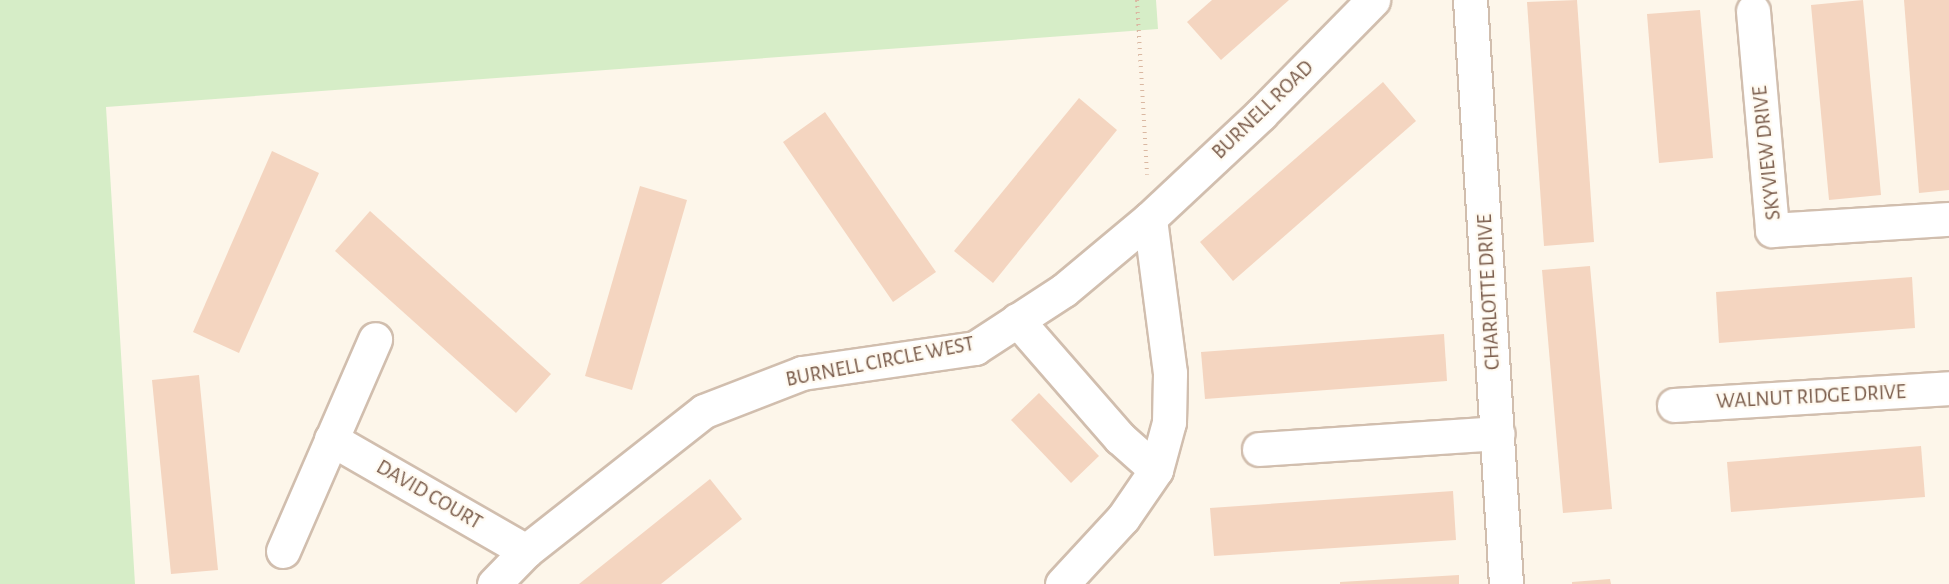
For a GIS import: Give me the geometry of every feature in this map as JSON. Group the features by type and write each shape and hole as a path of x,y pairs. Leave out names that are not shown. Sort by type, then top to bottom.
{"street":[{"name":"BURNELL ROAD","path":"1150,218 1261,114 1373,0"},
{"name":"CHARLOTTE DRIVE","path":"1470,0 1506,584"},
{"name":"SKYVIEW DRIVE","path":"1753,11 1772,230 1949,219"},
{"name":"BURNELL CIRCLE WEST","path":"494,584 526,551 704,411 802,373 975,348 1064,290 1150,218"},
{"path":"1062,584 1123,518 1156,470 1169,422 1170,373 1150,218"},
{"path":"1017,320 1120,438 1156,470"},
{"path":"283,551 375,339"},
{"name":"WALNUT RIDGE DRIVE","path":"1674,405 1949,388"},
{"path":"1259,449 1497,433"},
{"name":"DAVID COURT","path":"331,439 526,551"}],"path":[{"path":"1137,0 1150,218"}],"green space":[{"path":"0,0 1156,0 1158,29 106,107 135,584 0,584"}],"building":[{"path":"1212,0 1289,0 1221,60 1187,22"},
{"path":"1577,0 1594,242 1544,246 1527,2"},
{"path":"1863,0 1881,195 1829,200 1811,5"},
{"path":"1904,0 1949,0 1949,190 1919,193"},
{"path":"1700,10 1713,158 1659,163 1647,14"},
{"path":"1383,82 1416,121 1233,281 1200,242"},
{"path":"1079,98 1117,130 993,283 954,251"},
{"path":"825,112 936,272 893,302 783,142"},
{"path":"272,151 319,173 239,353 193,332"},
{"path":"640,186 687,200 632,390 585,376"},
{"path":"370,211 551,374 516,413 335,251"},
{"path":"1590,266 1612,509 1563,513 1542,270"},
{"path":"1912,277 1915,328 1719,343 1716,292"},
{"path":"1444,334 1447,381 1205,399 1201,352"},
{"path":"199,375 218,570 171,574 152,380"},
{"path":"1039,393 1099,456 1071,483 1011,420"},
{"path":"1921,446 1925,497 1731,512 1727,462"},
{"path":"710,479 742,519 661,584 579,584"},
{"path":"1453,491 1456,540 1214,556 1210,508"},
{"path":"1459,575 1459,584 1340,584 1340,582"},
{"path":"1610,579 1611,584 1572,584 1572,582"}]}
